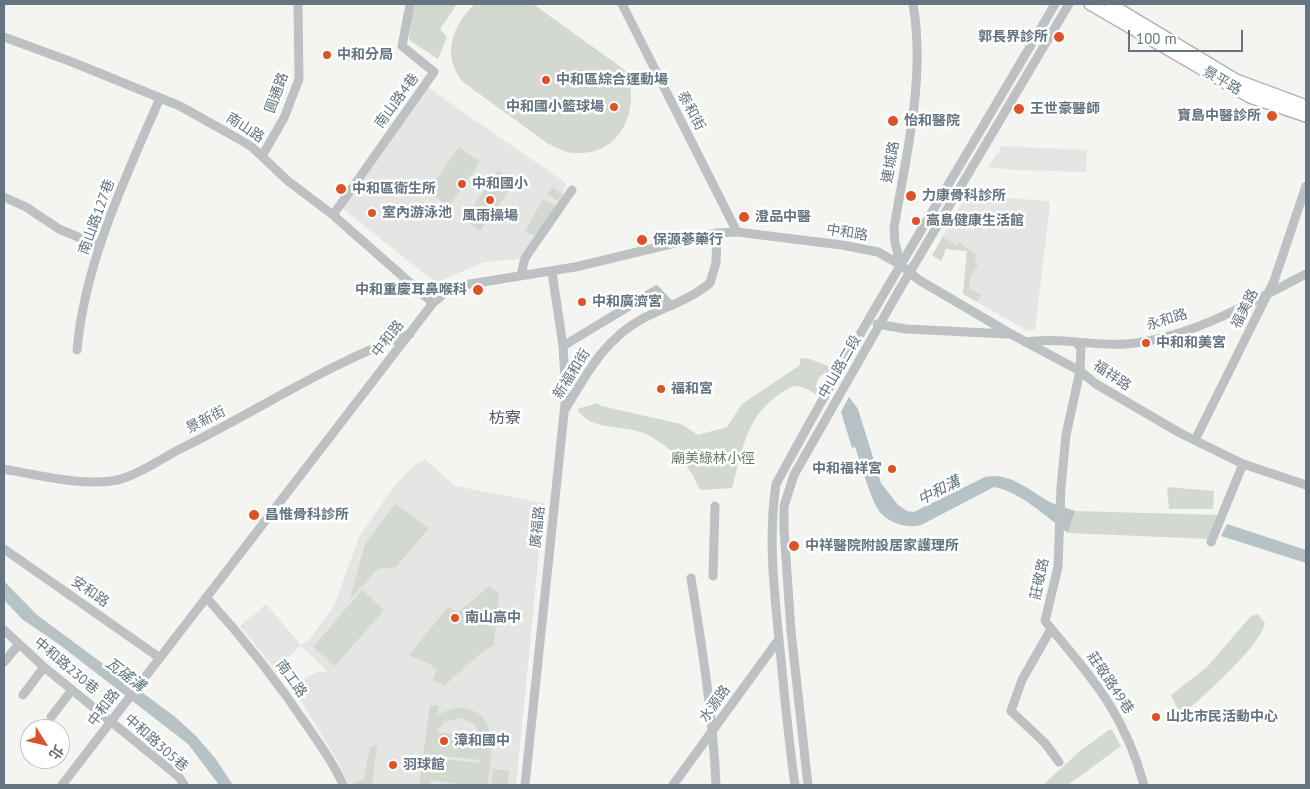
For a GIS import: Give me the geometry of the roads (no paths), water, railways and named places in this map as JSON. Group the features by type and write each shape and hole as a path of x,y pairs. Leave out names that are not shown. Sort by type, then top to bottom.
{"main road":[{"name":"景平路","path":"1090,4 1250,97 1306,116"},
{"name":"景平路","path":"1110,4 1236,80 1306,106"}],"street":[{"name":"圓通路","path":"262,156 284,118 300,79 298,4"},
{"name":"南山路4巷","path":"333,215 434,72 402,46 410,4"},
{"name":"泰和街","path":"622,4 737,232"},
{"name":"連城路","path":"901,265 894,243 894,228 918,81 919,54 913,4"},
{"name":"中山路二段","path":"795,785 787,731 772,568 772,508 776,484 866,324 1055,4"},
{"name":"中山路二段","path":"808,785 791,631 784,506 794,475 880,324 1069,4"},
{"name":"南山路","path":"4,37 160,98 215,125 262,156 288,181 333,215 433,303"},
{"name":"南山路127巷","path":"78,350 80,323 87,290 100,246 160,98"},
{"name":"福美路","path":"1195,440 1268,294 1306,186"},
{"path":"521,275 525,258 572,190"},
{"path":"4,198 26,207 59,229 100,246"},
{"name":"中和路","path":"62,785 433,303 448,291 464,285 521,275 552,272 717,233 737,232 873,251 901,265 910,273"},
{"name":"新福和街","path":"565,411 591,364 624,329 672,306 710,284 716,263 717,233"},
{"name":"廣福路","path":"525,785 566,394 563,346 552,272"},
{"name":"福祥路","path":"910,273 1011,334 1080,371 1096,384 1135,408 1243,464 1306,485"},
{"name":"永和路","path":"1025,342 1042,339 1113,344 1162,337 1209,321 1306,274"},
{"path":"563,346 656,290 672,306"},
{"path":"866,324 880,324 906,329 1011,334"},
{"name":"景新街","path":"4,469 72,480 124,479 318,375 378,346 410,334"},
{"name":"莊敬路","path":"1051,629 1045,621 1058,567 1066,435 1080,371 1080,348 1076,342"},
{"path":"1211,542 1243,464"},
{"path":"713,576 715,506"},
{"name":"安和路","path":"4,549 160,658"},
{"path":"691,578 710,692 714,729 716,785"},
{"name":"南工路","path":"206,597 261,660 286,694 336,768 343,785"},
{"path":"1051,629 1022,680 1011,711 1044,742 1059,762"},
{"name":"莊敬路49巷","path":"1051,629 1097,683 1120,719 1144,785"},
{"name":"中和路230巷","path":"4,630 44,667 111,721"},
{"name":"水源路","path":"673,785 779,639"},
{"path":"4,662 19,644"},
{"path":"23,695 44,667"},
{"path":"51,717 72,690"},
{"name":"中和路305巷","path":"111,721 179,777 184,785"}],"place":[{"name":"郭長界診所","path":"1059,37"},
{"name":"中和分局","path":"327,55"},
{"name":"中和區綜合運動場","path":"546,80"},
{"name":"中和國小籃球場","path":"614,107"},
{"name":"王世豪醫師","path":"1019,109"},
{"name":"寶島中醫診所","path":"1272,116"},
{"name":"怡和醫院","path":"893,121"},
{"name":"中和國小","path":"462,184"},
{"name":"中和區衛生所","path":"341,189"},
{"name":"力康骨科診所","path":"911,196"},
{"name":"風雨操場","path":"490,200"},
{"name":"室內游泳池","path":"372,213"},
{"name":"澄品中醫","path":"744,217"},
{"name":"高島健康生活館","path":"916,221"},
{"name":"保源蔘藥行","path":"642,240"},
{"name":"中和重慶耳鼻喉科","path":"478,290"},
{"name":"中和廣濟宮","path":"582,302"},
{"name":"中和和美宮","path":"1146,343"},
{"name":"福和宮","path":"661,389"},
{"name":"中和福祥宮","path":"892,469"},
{"name":"昌惟骨科診所","path":"254,515"},
{"name":"中祥醫院附設居家護理所","path":"794,546"},
{"name":"南山高中","path":"455,618"},
{"name":"山北市民活動中心","path":"1156,717"},
{"name":"漳和國中","path":"444,741"},
{"name":"羽球館","path":"393,765"}],"district":[{"name":"枋寮","path":"505,418"}],"park label":[{"name":"廟美綠林小徑","path":"713,459"}],"water label":[{"name":"中和溝","path":"939,491"},
{"name":"瓦磘溝","path":"125,675"}]}
